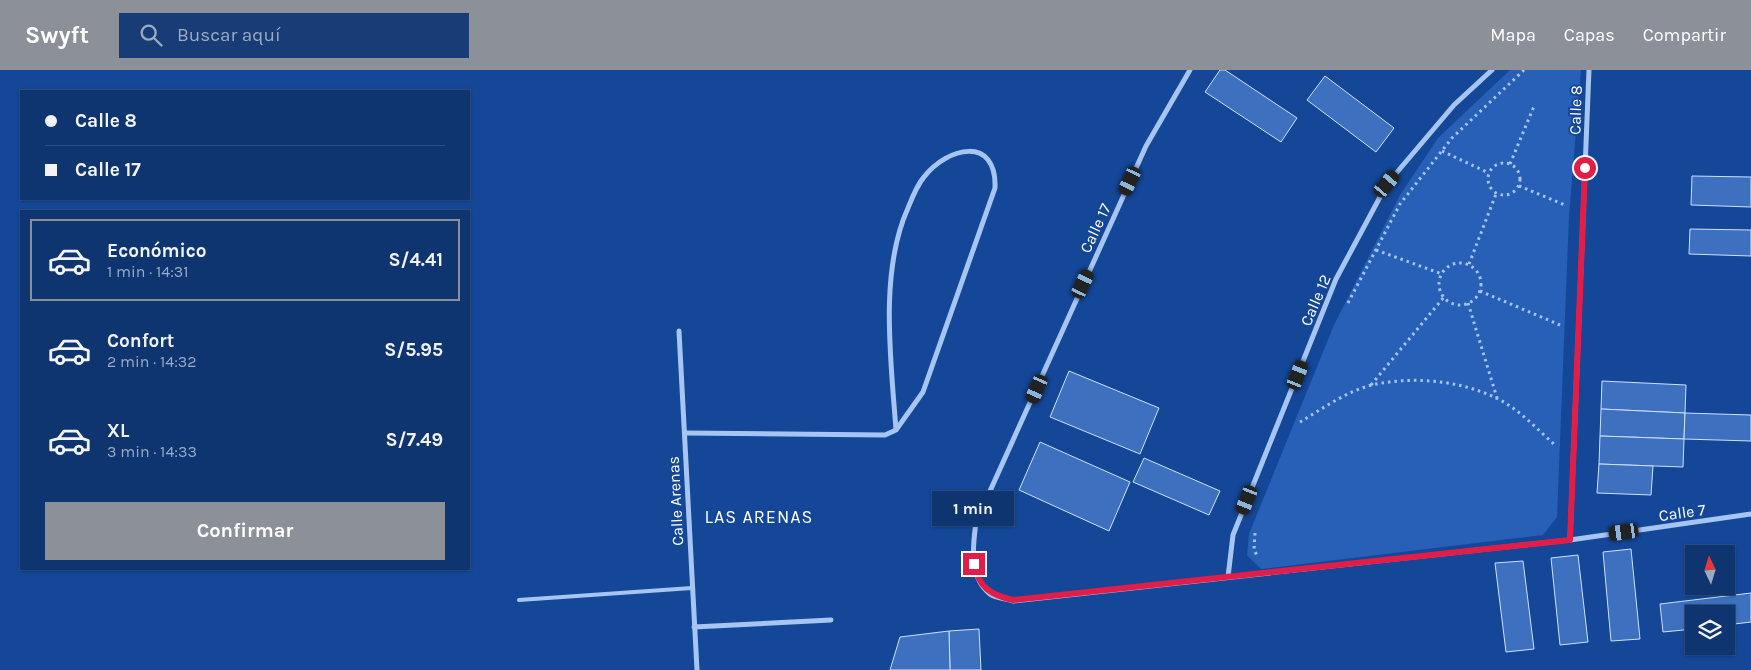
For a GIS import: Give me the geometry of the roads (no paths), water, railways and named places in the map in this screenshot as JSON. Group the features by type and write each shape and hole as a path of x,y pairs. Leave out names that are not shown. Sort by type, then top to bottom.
{"street":[{"name":"Calle 17","path":"990,594 976,574 972,553 976,522 1146,146 1190,70"},
{"name":"Calle 12","path":"1228,577 1233,535 1336,280 1387,184 1454,105 1492,70"},
{"name":"Calle 8","path":"1570,540 1589,70"},
{"path":"685,433 885,435 896,430 923,392 995,188 995,172 990,161 979,152 962,151 944,159 924,177 908,208 899,234 893,266 890,318 896,430"},
{"name":"Calle Arenas","path":"679,331 697,670"},
{"name":"Calle 7","path":"990,594 1013,600 1570,540 1751,514"},
{"path":"694,627 831,620"}],"lane":[{"path":"519,600 692,588"}],"district":[{"name":"LAS ARENAS","path":"759,517"}]}
